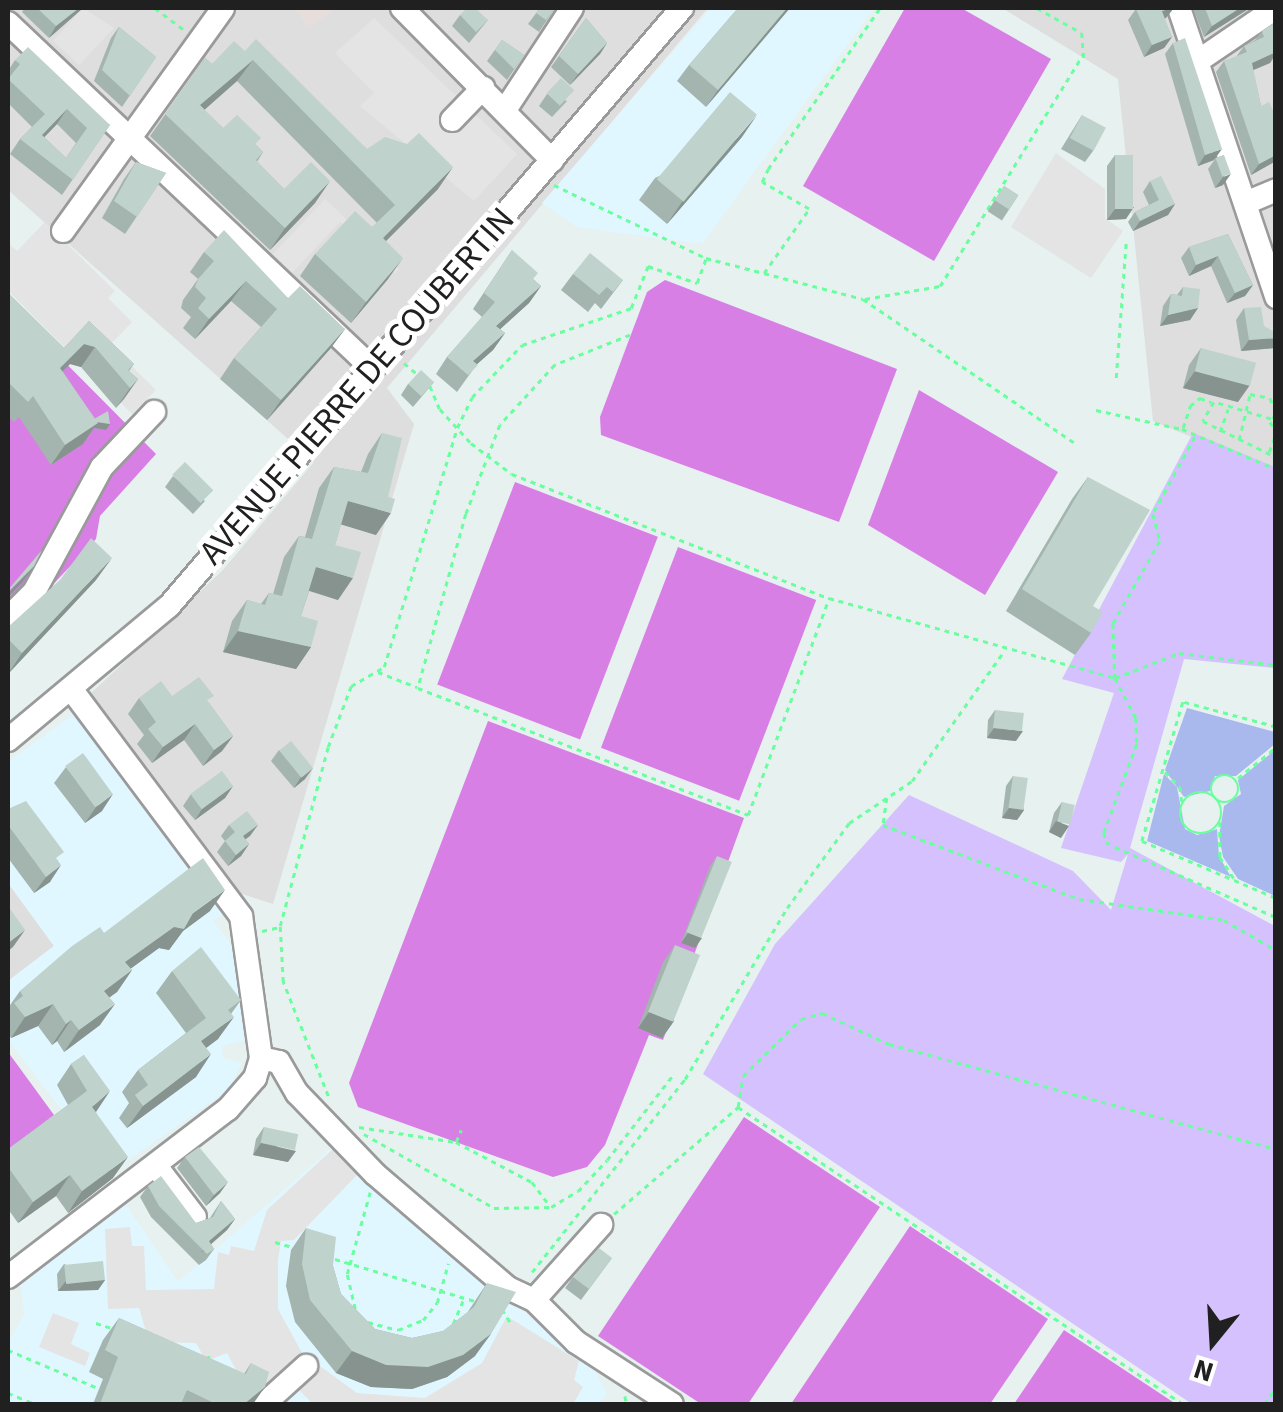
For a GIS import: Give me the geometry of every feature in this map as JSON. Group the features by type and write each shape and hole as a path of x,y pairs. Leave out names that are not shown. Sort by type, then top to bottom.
{"street":[{"path":"63,231 196,38 224,8"},
{"path":"402,8 505,110 546,167"},
{"path":"505,110 572,8"},
{"name":"AVENUE PIERRE DE COUBERTIN","path":"8,740 170,606 682,8"},
{"path":"1179,8 1201,60 1276,297"},
{"path":"1201,60 1276,8"},
{"path":"8,23 80,76 127,135 371,367"},
{"path":"452,120 484,88"},
{"path":"1248,202 1276,190"},
{"path":"8,618 34,592 102,467 154,412"},
{"path":"8,1277 228,1108 255,1078 261,1058 248,935 241,916 72,690"},
{"path":"261,1058 279,1062 296,1093 374,1174 455,1244 576,1342 672,1404"},
{"path":"156,1166 195,1218"},
{"path":"526,1298 601,1225"},
{"path":"264,1404 306,1366"}],"path":[{"path":"155,8 196,38"},
{"path":"764,273 809,209 762,182 880,8"},
{"path":"1036,8 1082,33 1084,60"},
{"path":"863,299 940,286 1084,53"},
{"path":"546,167 570,196 706,258 863,299 1076,444"},
{"path":"1116,378 1126,241"},
{"path":"331,1100 298,1034 283,982 280,926 328,747 351,686 378,672 458,428 472,398 522,345 632,308 648,266 697,284 706,258"},
{"path":"418,688 486,455 526,391 555,365 630,336"},
{"path":"388,348 430,386 458,428 512,474 828,598 1003,652 1115,678 1179,653 1276,664"},
{"path":"1238,440 1254,393 1270,398 1276,413 1270,419"},
{"path":"1182,429 1190,406 1200,398 1214,402 1270,419 1276,432 1268,454"},
{"path":"1214,402 1204,423 1276,457"},
{"path":"1220,432 1229,407"},
{"path":"1096,410 1182,429 1276,469"},
{"path":"1196,436 1153,514 1160,541 1114,624 1115,678 1136,718 1137,744 1108,820 1106,842 1276,918"},
{"path":"378,672 748,815 828,598"},
{"path":"526,1298 685,1080 788,908 849,823 912,781 1003,652"},
{"path":"1276,726 1184,702 1142,841 1276,898"},
{"path":"1236,881 1220,857 1216,778 1236,780 1276,748"},
{"path":"1163,771 1180,787 1188,830 1207,833 1220,821"},
{"path":"1182,804 1196,792 1234,800 1236,780"},
{"path":"886,798 883,825 1079,899 1224,920 1276,950"},
{"path":"248,935 280,926"},
{"path":"601,1225 738,1107 743,1076 800,1020 822,1013 889,1044 1276,1149"},
{"path":"350,1124 494,1208 551,1207 578,1191 607,1160 673,1075"},
{"path":"738,1107 1183,1404"},
{"path":"357,1129 376,1126 456,1142 532,1182 551,1207"},
{"path":"456,1142 461,1130"},
{"path":"374,1174 346,1285 359,1314 383,1329 405,1328 431,1312 455,1244"},
{"path":"275,1242 310,1252"},
{"path":"326,1256 503,1309 512,1324"},
{"path":"450,1328 464,1298"},
{"path":"96,1324 128,1335"},
{"path":"405,1328 408,1341"},
{"path":"8,1350 104,1391"},
{"path":"209,1350 205,1367 218,1372"},
{"path":"1264,1404 1276,1388"},
{"path":"8,1393 35,1404"}],"shaded area":[{"path":"8,8 708,8 387,388 414,424 273,904 239,893 88,696 222,571 314,462 8,190"},
{"path":"83,8 114,28 79,65 53,41"},
{"path":"295,8 338,8 308,27"},
{"path":"711,8 874,8 702,244 577,227 542,203"},
{"path":"905,8 961,8 1051,59 934,261 803,186"},
{"path":"1002,8 1275,8 1275,472 1153,421 1118,79"},
{"path":"374,18 517,154 474,201 360,106 374,93 335,53"},
{"path":"1056,153 1105,189 1105,218 1123,231 1091,278 1011,227"},
{"path":"325,199 399,269 395,274 340,222 292,273 273,254"},
{"path":"45,222 115,291 108,298 132,322 110,345 156,390 132,414 8,291 8,243 17,251"},
{"path":"665,280 897,369 839,522 601,435 600,417 647,292"},
{"path":"8,305 156,454 100,516 96,539 8,632"},
{"path":"919,390 1058,472 985,595 868,525"},
{"path":"1193,433 1275,467 1275,668 1184,659 1130,848 1275,926 1275,1404 1192,1404 703,1074 775,944 909,795 1073,871 1111,910 1128,854 1121,862 1061,848 1114,693 1062,679"},
{"path":"515,482 658,537 580,739 437,685"},
{"path":"678,547 816,600 739,801 601,748"},
{"path":"1187,708 1275,732 1275,744 1236,776 1215,776 1210,791 1184,797 1165,770"},
{"path":"75,713 224,913 213,921 235,949 246,1040 222,1046 223,1058 242,1063 227,1091 110,1173 8,1040 8,981 54,946 8,883 8,762"},
{"path":"488,721 744,818 663,1040 649,1035 605,1145 587,1167 553,1177 358,1107 349,1083"},
{"path":"1275,750 1275,896 1238,879 1223,857 1219,836 1224,806 1241,794 1238,780"},
{"path":"1164,774 1177,787 1185,829 1197,835 1217,829 1219,856 1231,877 1147,841"},
{"path":"8,883 54,946 8,981"},
{"path":"8,1052 54,1115 8,1150"},
{"path":"744,1117 880,1207 748,1404 701,1404 598,1336"},
{"path":"335,1145 535,1322 590,1361 607,1394 598,1404 8,1404 8,1342 24,1315 21,1283 126,1205 178,1282"},
{"path":"335,1147 358,1174 294,1240 281,1241 278,1309 302,1353 357,1393 425,1398 482,1363 507,1316 579,1361 574,1380 583,1387 573,1404 313,1404 282,1373 266,1385 242,1381 227,1353 206,1361 196,1343 149,1342 139,1308 108,1309 105,1229 130,1227 132,1246 144,1246 146,1290 214,1289 218,1252 229,1255 231,1246 254,1251 267,1210"},
{"path":"910,1226 1048,1319 990,1404 791,1404"},
{"path":"53,1313 79,1323 71,1344 90,1353 85,1366 39,1347"},
{"path":"1064,1330 1176,1404 1014,1404"}],"building":[{"path":"37,8 79,8 56,26"},
{"path":"467,8 475,8 488,20 476,32 460,15"},
{"path":"540,8 555,8 546,20 536,13"},
{"path":"738,8 787,8 718,90 689,65"},
{"path":"1172,8 1162,11 1172,37 1152,45 1136,9"},
{"path":"1205,8 1240,8 1212,26"},
{"path":"586,18 607,43 578,74 559,56"},
{"path":"1276,22 1276,52 1252,63 1261,106 1269,102 1276,117 1276,155 1259,164 1224,61 1247,52 1244,46 1264,37 1262,31"},
{"path":"119,27 156,57 130,96 102,70"},
{"path":"1185,38 1222,149 1205,155 1173,43"},
{"path":"256,39 367,149 385,137 407,144 419,133 453,167 383,238 403,258 366,302 315,254 355,211 372,227 395,205 253,60 200,105 223,128 237,115 261,138 255,144 263,152 256,160 284,189 311,162 330,181 285,228 165,114 205,58 212,64 234,41 245,51"},
{"path":"502,40 524,55 514,69 495,50"},
{"path":"28,47 110,125 73,180 20,139 45,114 8,79 20,64 15,60","holes":["67,109 87,128 66,158 42,135"]},
{"path":"561,78 574,90 560,106 547,93"},
{"path":"730,92 757,114 684,202 657,179"},
{"path":"1082,115 1106,128 1094,151 1070,138"},
{"path":"1115,155 1133,155 1133,209 1115,209"},
{"path":"1224,155 1231,174 1222,177 1216,158"},
{"path":"136,162 166,173 137,217 114,201"},
{"path":"1161,176 1175,204 1140,221 1135,212 1159,200 1150,181"},
{"path":"1004,186 1018,195 1009,210 995,200"},
{"path":"224,230 288,298 300,286 345,329 281,400 234,358 277,309 246,281 209,319 198,308 206,298 195,287 214,261 204,252"},
{"path":"1228,234 1253,285 1235,293 1218,256 1196,265 1189,247"},
{"path":"512,250 538,273 533,279 541,286 496,326 505,333 473,361 478,365 468,375 447,357 495,302 484,293"},
{"path":"590,253 623,280 613,292 607,287 599,295 573,274"},
{"path":"1183,287 1200,289 1198,308 1168,315 1171,294 1182,296"},
{"path":"8,293 64,348 89,321 134,364 128,370 138,379 130,388 95,347 84,344 60,368 98,423 65,445 33,396 28,402 8,382"},
{"path":"1261,307 1264,326 1276,333 1276,338 1249,340 1244,308"},
{"path":"1201,348 1256,363 1250,386 1195,371"},
{"path":"421,370 434,382 421,396 408,384"},
{"path":"108,411 110,424 94,419"},
{"path":"382,433 402,438 388,497 395,499 391,513 348,501 335,545 361,552 353,578 316,567 301,616 318,621 311,647 238,631 247,600 265,605 269,593 282,596 299,536 312,539 334,467 368,473"},
{"path":"185,462 213,490 201,503 172,475"},
{"path":"1088,477 1150,510 1093,606 1103,612 1091,633 1022,589"},
{"path":"91,538 112,558 22,653 8,639 8,627 60,580"},
{"path":"42,550 34,566 9,591 8,599 8,590"},
{"path":"199,677 214,696 207,700 233,736 214,750 195,724 163,747 148,729 156,722 139,698 161,681 172,696"},
{"path":"995,710 1024,713 1022,731 993,728"},
{"path":"291,741 313,768 301,778 279,750"},
{"path":"83,753 113,794 95,807 65,766"},
{"path":"222,771 233,786 202,809 190,794"},
{"path":"1013,776 1028,778 1023,810 1009,808"},
{"path":"26,801 64,852 56,858 61,865 46,877 8,825 8,809"},
{"path":"1062,802 1075,805 1070,824 1058,821"},
{"path":"247,811 258,825 243,836 249,844 236,855 225,841 235,832 229,825"},
{"path":"717,856 732,862 701,938 686,932"},
{"path":"203,858 225,890 193,913 184,929 174,927 125,962 132,970 104,991 115,1004 79,1030 71,1020 66,1024 53,1004 25,1017 14,1003 23,996 20,991 72,946 100,927 104,933"},
{"path":"8,906 25,930 8,943"},
{"path":"675,945 700,955 673,1022 648,1012"},
{"path":"201,947 241,1000 228,1010 234,1017 201,1041 211,1054 143,1106 135,1095 148,1085 138,1070 206,1018 172,971"},
{"path":"84,1055 110,1091 92,1107 128,1157 82,1191 70,1175 33,1202 8,1167 8,1149 87,1091 71,1064"},
{"path":"264,1127 298,1134 295,1150 261,1143"},
{"path":"199,1147 228,1182 214,1195 185,1157"},
{"path":"161,1176 196,1223 213,1217 221,1201 235,1219 209,1241 214,1249 207,1254 159,1206 148,1186"},
{"path":"306,1228 336,1237 333,1266 341,1294 375,1329 412,1338 443,1331 474,1307 487,1283 516,1292 491,1334 463,1355 428,1367 386,1365 352,1351 310,1300 302,1264"},
{"path":"599,1248 612,1258 589,1289 573,1277"},
{"path":"103,1261 105,1280 66,1284 64,1265"},
{"path":"119,1318 246,1374 251,1363 269,1372 265,1387 244,1404 216,1404 187,1390 181,1404 100,1404 118,1357 105,1350"}]}
